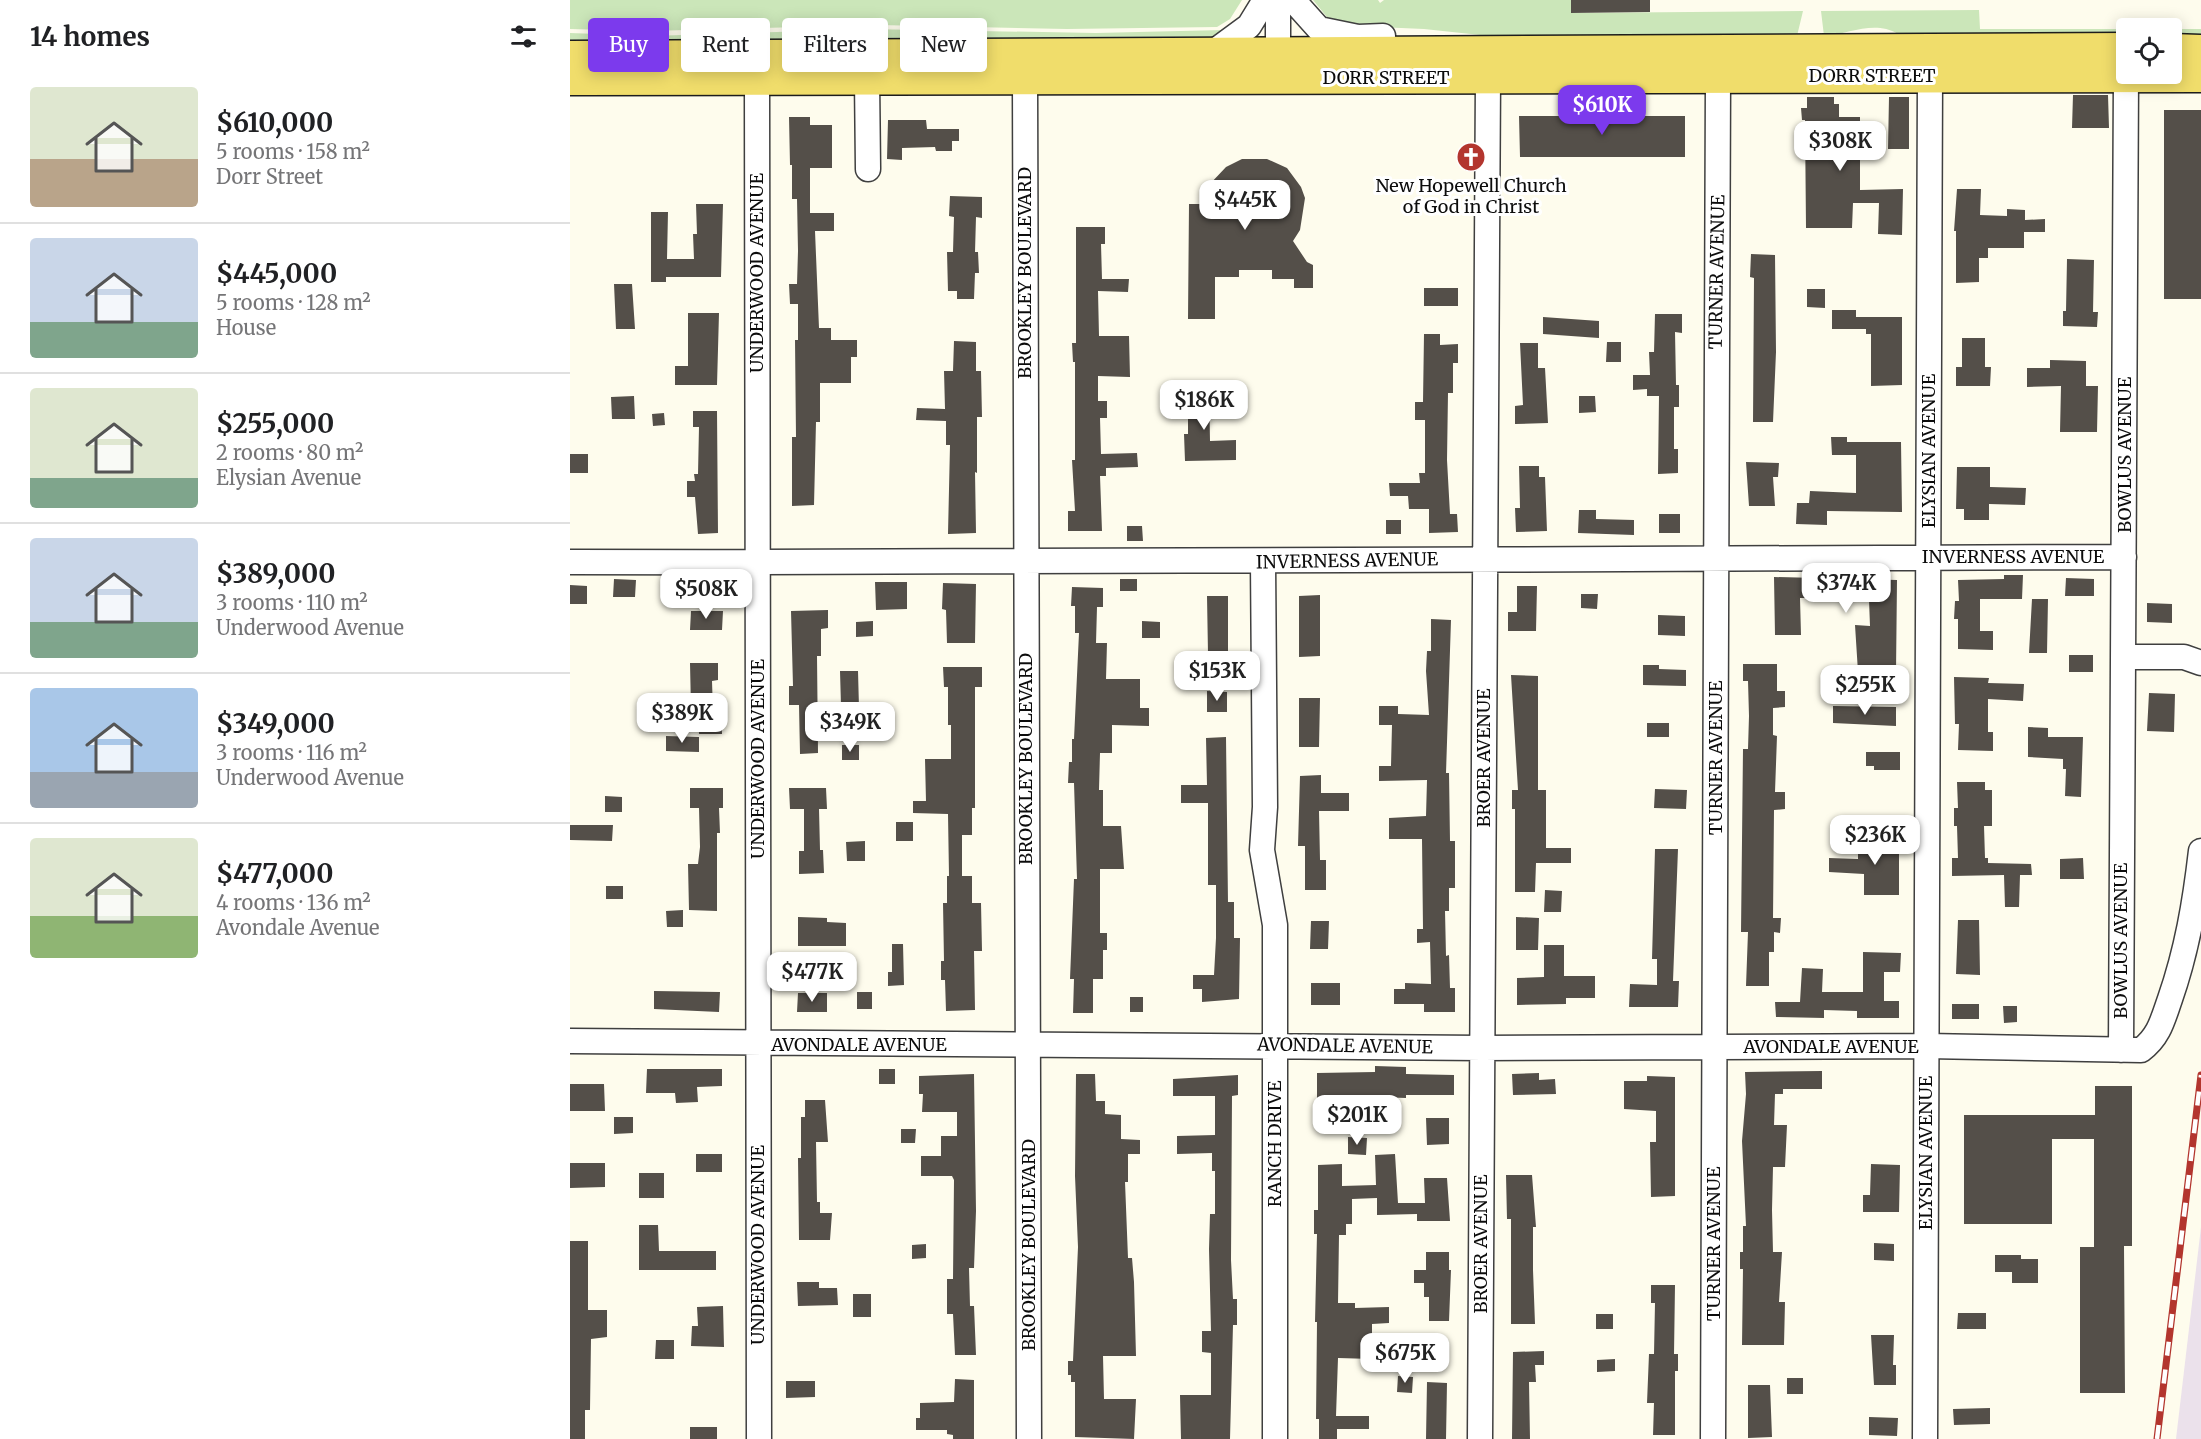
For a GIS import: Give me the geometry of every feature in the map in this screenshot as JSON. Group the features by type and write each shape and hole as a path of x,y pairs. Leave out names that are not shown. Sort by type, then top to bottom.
{"main road":[{"name":"DORR STREET","path":"570,80 1025,79 1278,65 1498,49 1886,49 2116,61"},
{"path":"1718,77 1811,67 1881,65 1885,61 1886,49"},
{"path":"2182,49 2201,50"},
{"name":"DORR STREET","path":"888,53 1215,51 1278,65 1488,77 1930,76 2116,63"},
{"name":"DORR STREET","path":"570,56 782,54"},
{"path":"665,80 665,70 670,64 732,64 782,58"},
{"name":"DORR STREET","path":"2182,73 2201,77"}],"street":[{"path":"1215,51 1249,26 1265,0"},
{"path":"1278,0 1278,65"},
{"path":"1293,0 1319,29 1358,37 1429,36 1498,49"},
{"name":"ELYSIAN AVENUE","path":"1926,1439 1930,76"},
{"name":"BROER AVENUE","path":"1480,1439 1488,77"},
{"name":"TURNER AVENUE","path":"1713,1439 1718,77"},
{"path":"867,79 868,169"},
{"name":"BROOKLEY BOULEVARD","path":"1025,79 1029,1439"},
{"name":"UNDERWOOD AVENUE","path":"757,80 759,1439"},
{"name":"BOWLUS AVENUE","path":"2126,84 2124,657 2131,1050"},
{"name":"INVERNESS AVENUE","path":"570,562 1263,562 1717,557 2124,557"},
{"name":"RANCH DRIVE","path":"1263,562 1265,807 1262,850 1275,925 1275,1439"},
{"path":"2124,657 2184,657 2201,663"},
{"path":"2131,1050 2152,1041 2160,1029 2180,974 2194,915 2201,851"},
{"name":"AVONDALE AVENUE","path":"570,1041 1482,1048 1927,1046 2131,1050"}],"shaded area":[{"path":"2201,1227 2201,1439 2176,1439"}],"green space":[{"path":"570,0 1242,0 1230,19 1217,27 1067,29 987,27 987,18 900,18 900,25 888,25 888,18 782,18 782,28 770,28 770,18 681,18 681,30 669,30 669,18 588,18 588,29 570,29"},
{"path":"1313,0 1378,0 1380,3 1384,0 1571,0 1571,13 1803,11 1797,36 1499,37 1424,29 1355,26 1327,17"},
{"path":"1979,10 1980,29 2116,29 2116,36 1898,34 1880,28 1871,28 1824,36 1821,11"},
{"path":"888,29 900,30 900,41 888,41"},
{"path":"2182,29 2201,29 2201,36 2182,36"},
{"path":"1223,30 1218,38 987,40 987,31 1096,33"},
{"path":"770,32 782,32 782,42 770,42"},
{"path":"570,33 588,34 588,44 570,44"},
{"path":"669,35 681,35 681,43 669,43"}],"building":[{"path":"1571,0 1650,0 1650,12 1571,13"},
{"path":"2073,95 2108,95 2109,128 2072,128"},
{"path":"1807,97 1834,97 1834,104 1839,104 1839,117 1860,117 1860,190 1903,189 1902,235 1878,234 1879,203 1853,203 1852,228 1806,228 1805,120 1802,120 1801,108 1807,108"},
{"path":"1889,97 1909,97 1909,149 1888,149"},
{"path":"2164,110 2201,110 2201,299 2164,299"},
{"path":"1519,116 1685,116 1685,157 1520,157"},
{"path":"789,117 810,117 810,125 832,125 832,168 810,168 810,213 834,213 834,231 815,231 819,328 831,328 831,340 857,340 857,357 851,357 851,383 820,383 820,422 816,422 814,505 792,506 792,437 796,437 795,340 798,340 798,304 790,304 789,284 797,284 798,251 797,199 792,199"},
{"path":"888,120 926,120 927,129 959,129 959,141 952,141 952,151 936,151 935,147 902,148 902,160 887,159"},
{"path":"1242,159 1267,159 1287,168 1301,187 1305,198 1300,230 1293,241 1307,262 1313,265 1313,288 1294,288 1294,279 1272,279 1272,270 1239,270 1239,277 1215,277 1215,319 1188,319 1189,204 1204,204 1209,185 1226,167"},
{"path":"1957,189 1981,189 1980,215 2007,216 2007,209 2025,210 2025,220 2045,219 2045,232 2024,232 2024,248 1988,248 1988,258 1979,258 1979,282 1956,283 1956,231 1954,231"},
{"path":"950,196 982,197 982,218 976,217 975,252 978,252 979,273 975,273 974,299 957,299 957,291 948,291 947,252 953,252 954,217 949,216"},
{"path":"696,204 723,204 721,277 666,277 666,282 651,282 651,212 668,212 667,259 694,259 693,234 697,234"},
{"path":"1076,227 1105,227 1105,244 1101,244 1102,279 1129,279 1128,292 1098,291 1099,336 1129,336 1130,377 1098,376 1098,401 1107,401 1107,418 1100,418 1101,454 1137,453 1138,467 1106,468 1106,476 1100,476 1102,531 1068,531 1068,511 1075,511 1072,460 1075,460 1075,362 1073,362 1072,343 1076,343"},
{"path":"1751,254 1775,255 1776,352 1773,422 1753,422 1754,278 1750,277"},
{"path":"2067,259 2094,260 2093,312 2098,312 2097,327 2063,326 2063,311 2066,311"},
{"path":"614,284 632,284 635,329 616,329"},
{"path":"1424,288 1458,288 1458,306 1424,306"},
{"path":"1807,289 1825,289 1825,308 1807,307"},
{"path":"1832,310 1856,310 1856,317 1902,317 1902,385 1871,386 1871,334 1866,334 1866,329 1832,329"},
{"path":"688,313 719,313 717,385 675,385 675,366 688,366"},
{"path":"1655,314 1682,314 1682,333 1675,332 1676,385 1679,385 1679,407 1674,407 1674,449 1678,449 1678,473 1658,474 1659,396 1647,396 1647,389 1633,390 1633,375 1650,375 1649,352 1654,352"},
{"path":"1543,317 1599,321 1599,338 1543,334"},
{"path":"1424,334 1440,334 1440,345 1458,344 1458,363 1453,363 1453,393 1448,393 1447,460 1450,514 1457,514 1458,532 1429,533 1429,509 1409,509 1408,496 1390,496 1389,483 1420,483 1419,473 1425,473 1425,420 1415,420 1415,402 1423,402"},
{"path":"1962,338 1985,338 1985,367 1991,367 1990,386 1956,386 1956,367 1962,367"},
{"path":"954,341 976,342 976,371 981,371 982,417 977,417 977,473 975,472 976,533 948,534 950,445 946,445 946,421 916,420 917,408 945,409 944,371 953,371"},
{"path":"1607,342 1621,342 1621,362 1606,362"},
{"path":"1520,343 1538,343 1538,368 1545,368 1548,423 1515,424 1515,406 1523,405"},
{"path":"2050,360 2086,361 2086,386 2098,386 2097,432 2060,432 2061,386 2027,387 2027,368 2050,368"},
{"path":"1188,387 1209,387 1210,441 1236,440 1236,460 1185,461 1184,434 1188,434"},
{"path":"634,396 635,419 612,419 611,397"},
{"path":"1579,396 1595,396 1596,412 1579,413"},
{"path":"693,411 717,411 718,533 698,534 695,497 687,497 687,481 695,481 694,474 698,474 699,427 693,427"},
{"path":"664,413 665,425 653,426 652,414"},
{"path":"1831,437 1847,437 1847,442 1901,442 1902,512 1827,511 1827,525 1796,524 1797,503 1809,503 1810,491 1856,493 1856,455 1832,455"},
{"path":"570,454 588,454 588,473 570,473"},
{"path":"1746,462 1779,463 1778,477 1773,477 1775,506 1749,506"},
{"path":"1519,466 1539,466 1539,477 1545,477 1547,531 1516,532 1515,508 1520,508"},
{"path":"1957,467 1990,467 1990,487 2026,488 2025,505 1989,504 1989,520 1964,520 1964,509 1956,509"},
{"path":"1579,510 1596,510 1596,519 1634,520 1634,535 1578,533"},
{"path":"1659,514 1680,514 1680,533 1659,533"},
{"path":"1386,520 1401,520 1401,534 1386,534"},
{"path":"1127,526 1142,526 1143,541 1127,541"},
{"path":"2004,575 2023,575 2022,599 1980,599 1980,631 1993,631 1993,650 1958,649 1958,619 1954,619 1955,601 1959,601 1958,580 2004,579"},
{"path":"1774,577 1897,580 1896,672 1858,672 1855,625 1870,626 1869,600 1864,598 1800,598 1801,635 1775,635"},
{"path":"2066,578 2094,579 2094,596 2065,596"},
{"path":"614,579 636,580 635,597 613,597"},
{"path":"1120,579 1137,579 1137,591 1120,591"},
{"path":"875,582 907,582 907,609 876,610"},
{"path":"943,583 976,584 975,643 947,643 946,610 942,609"},
{"path":"570,585 587,586 587,604 570,604"},
{"path":"1517,586 1537,586 1536,631 1508,631 1508,612 1517,612"},
{"path":"1072,587 1103,588 1103,607 1097,607 1096,643 1107,643 1106,679 1140,679 1140,708 1149,708 1149,726 1112,725 1112,753 1100,753 1099,790 1103,790 1103,826 1121,826 1124,869 1100,869 1100,933 1107,933 1107,950 1103,950 1103,979 1093,979 1093,1013 1073,1013 1074,979 1070,979 1074,879 1077,879 1074,783 1068,783 1069,762 1072,762 1072,739 1074,739 1079,633 1075,633 1075,606 1071,606"},
{"path":"1581,594 1598,594 1597,609 1581,608"},
{"path":"1320,595 1320,656 1299,657 1299,596"},
{"path":"1207,596 1228,596 1228,653 1208,654"},
{"path":"2032,599 2048,599 2047,653 2029,653"},
{"path":"2147,603 2172,604 2172,623 2147,622"},
{"path":"828,610 828,628 821,629 821,656 817,656 818,753 800,754 799,705 789,705 789,686 793,686 791,611"},
{"path":"691,611 723,611 722,630 690,630"},
{"path":"1658,615 1685,616 1685,636 1658,635"},
{"path":"1431,619 1451,620 1446,773 1449,773 1450,841 1455,841 1455,888 1449,888 1449,911 1445,911 1446,956 1449,955 1450,988 1455,988 1455,1012 1424,1012 1424,1004 1394,1004 1394,989 1405,989 1405,983 1431,984 1430,942 1417,943 1417,929 1423,929 1422,839 1389,839 1389,818 1426,816 1427,780 1379,781 1379,766 1391,766 1392,725 1379,725 1379,706 1398,706 1398,714 1429,715 1426,671 1427,651 1431,651"},
{"path":"873,621 873,636 856,637 856,622"},
{"path":"1142,621 1160,622 1160,638 1142,638"},
{"path":"2069,655 2093,655 2093,672 2069,672"},
{"path":"690,663 718,663 718,680 712,681 713,712 721,712 722,734 699,734 698,709 691,709"},
{"path":"1743,664 1777,664 1777,691 1785,691 1785,707 1773,708 1773,735 1777,736 1775,792 1785,792 1785,809 1774,810 1773,918 1781,918 1780,933 1774,932 1774,952 1769,952 1769,986 1746,986 1748,932 1741,932 1743,749 1748,749 1749,716 1748,681 1743,681"},
{"path":"1643,665 1659,665 1659,669 1686,670 1686,686 1643,685"},
{"path":"943,667 982,667 982,687 975,687 975,808 972,808 972,835 962,835 962,876 972,876 972,903 981,903 982,951 974,951 975,1010 946,1011 945,980 941,980 941,961 944,961 943,903 947,903 947,876 949,876 948,814 913,813 913,801 926,801 925,759 951,759 948,687 944,687"},
{"path":"840,671 858,671 859,708 843,709 841,706"},
{"path":"1511,675 1538,676 1538,790 1546,790 1546,848 1571,848 1571,863 1536,863 1535,892 1515,892 1515,809 1512,809 1512,790 1518,790"},
{"path":"1954,677 1989,678 1988,683 2024,684 2023,701 1988,699 1988,732 1993,732 1993,751 1958,750 1959,724 1955,724"},
{"path":"1207,691 1227,692 1227,712 1207,712"},
{"path":"2149,693 2175,694 2174,732 2147,731"},
{"path":"1299,698 1320,698 1319,747 1299,747"},
{"path":"1833,706 1896,707 1896,726 1833,723"},
{"path":"1647,723 1669,723 1669,737 1647,737"},
{"path":"2028,727 2048,728 2048,737 2083,737 2081,797 2065,796 2066,769 2063,769 2063,759 2028,757"},
{"path":"666,736 699,737 699,752 666,751"},
{"path":"1226,737 1228,902 1234,902 1234,938 1240,938 1239,999 1202,1002 1202,989 1193,989 1193,975 1214,975 1216,885 1208,885 1208,803 1181,803 1181,785 1207,785 1206,738"},
{"path":"842,745 859,745 859,760 842,760"},
{"path":"1866,752 1900,752 1900,770 1874,770 1874,766 1866,766"},
{"path":"1321,775 1321,793 1349,793 1349,811 1319,811 1320,860 1326,860 1326,890 1305,890 1305,846 1298,846 1300,776"},
{"path":"1957,782 1985,782 1985,790 1992,790 1992,826 1984,826 1985,858 1988,858 1988,863 2031,864 2032,875 2020,875 2019,907 2005,907 2004,875 1952,876 1952,858 1958,858 1957,826 1954,826 1954,808 1958,808"},
{"path":"690,788 723,788 723,808 719,808 720,833 717,833 717,911 689,910 688,864 698,864 700,847 699,808 690,808"},
{"path":"789,788 826,788 827,809 819,809 820,850 823,850 824,873 799,874 799,851 804,851 804,809 790,809"},
{"path":"1655,789 1687,790 1686,809 1654,808"},
{"path":"605,796 622,797 622,812 605,812"},
{"path":"896,822 913,822 913,841 896,841"},
{"path":"570,825 613,825 612,841 570,840"},
{"path":"1874,834 1899,834 1899,895 1864,895 1864,874 1829,872 1829,858 1858,859 1858,852 1874,852"},
{"path":"865,841 865,861 847,861 846,842"},
{"path":"1655,849 1678,849 1673,981 1679,981 1678,1007 1629,1007 1630,984 1657,985 1657,959 1652,959"},
{"path":"2083,858 2084,879 2060,879 2060,859"},
{"path":"606,886 623,886 623,899 606,899"},
{"path":"1545,890 1562,891 1561,912 1544,912"},
{"path":"683,910 683,927 667,927 666,911"},
{"path":"798,917 827,918 827,922 846,923 846,946 798,946"},
{"path":"1516,917 1539,918 1538,950 1516,950"},
{"path":"1958,920 1979,920 1980,975 1956,974"},
{"path":"1311,921 1329,921 1328,949 1310,949"},
{"path":"892,944 903,944 904,985 888,986 888,972 892,972"},
{"path":"1544,945 1564,945 1564,976 1595,976 1595,998 1566,998 1566,1004 1517,1005 1517,978 1544,977"},
{"path":"1863,952 1901,953 1900,972 1884,972 1884,1001 1899,1001 1899,1018 1857,1018 1857,1011 1824,1010 1824,1018 1776,1017 1775,1002 1800,1002 1802,968 1823,969 1822,992 1863,992"},
{"path":"1311,983 1340,983 1340,1005 1311,1005"},
{"path":"654,991 720,992 719,1012 654,1009"},
{"path":"857,992 872,992 872,1009 857,1009"},
{"path":"798,993 827,993 827,1012 797,1012"},
{"path":"1130,997 1143,997 1143,1012 1130,1012"},
{"path":"1952,1004 1979,1004 1979,1019 1952,1019"},
{"path":"2003,1006 2017,1006 2017,1022 2004,1023"},
{"path":"1375,1066 1406,1067 1406,1074 1454,1075 1454,1095 1406,1095 1406,1098 1350,1096 1349,1123 1317,1123 1317,1073 1375,1072"},
{"path":"647,1069 722,1069 722,1086 697,1087 698,1102 676,1103 675,1093 646,1093"},
{"path":"879,1069 895,1069 895,1084 879,1084"},
{"path":"1822,1071 1822,1089 1783,1089 1783,1094 1775,1094 1774,1125 1787,1125 1785,1167 1773,1167 1772,1210 1773,1252 1782,1252 1779,1302 1785,1302 1784,1345 1742,1345 1743,1269 1740,1269 1740,1252 1743,1252 1743,1226 1746,1226 1742,1141 1746,1094 1745,1072"},
{"path":"1539,1073 1539,1080 1555,1079 1556,1094 1513,1095 1512,1074"},
{"path":"974,1074 976,1211 974,1268 969,1268 970,1306 974,1306 976,1355 955,1355 953,1314 947,1314 947,1279 953,1279 954,1180 952,1176 921,1176 921,1156 941,1156 941,1136 957,1136 957,1112 922,1112 923,1094 919,1094 919,1076"},
{"path":"1076,1074 1095,1074 1096,1101 1105,1101 1105,1114 1121,1115 1121,1139 1140,1140 1140,1154 1128,1154 1128,1182 1125,1182 1128,1258 1132,1258 1134,1282 1136,1356 1103,1356 1104,1399 1136,1399 1134,1439 1075,1437 1075,1382 1071,1382 1071,1375 1068,1375 1068,1361 1073,1361 1078,1247 1075,1176"},
{"path":"1238,1075 1238,1095 1232,1096 1231,1260 1233,1299 1237,1299 1237,1325 1233,1325 1230,1439 1181,1439 1180,1395 1211,1395 1211,1353 1202,1352 1202,1331 1211,1331 1209,1249 1210,1214 1215,1214 1215,1171 1212,1171 1212,1153 1177,1154 1177,1136 1215,1135 1215,1096 1173,1096 1173,1079"},
{"path":"1647,1076 1675,1077 1675,1196 1651,1197 1650,1142 1656,1142 1656,1111 1624,1109 1624,1081 1647,1081"},
{"path":"570,1084 604,1084 605,1111 570,1111"},
{"path":"2095,1086 2132,1086 2132,1246 2124,1246 2125,1393 2080,1393 2080,1247 2094,1247 2094,1139 2052,1139 2052,1224 1964,1224 1964,1115 2095,1115"},
{"path":"805,1100 825,1100 828,1142 816,1142 817,1202 820,1202 820,1213 832,1213 830,1240 799,1240 798,1158 801,1158 801,1117 805,1117"},
{"path":"614,1117 633,1117 633,1133 614,1134"},
{"path":"1426,1118 1449,1118 1449,1144 1427,1145"},
{"path":"901,1129 916,1129 915,1143 901,1143"},
{"path":"1348,1137 1367,1138 1366,1155 1348,1154"},
{"path":"696,1154 722,1154 722,1172 696,1172"},
{"path":"1395,1154 1398,1203 1425,1203 1424,1178 1447,1178 1450,1221 1417,1221 1417,1214 1377,1215 1377,1198 1352,1199 1352,1224 1346,1224 1346,1235 1339,1235 1338,1303 1355,1303 1355,1308 1389,1307 1389,1323 1372,1324 1372,1359 1338,1358 1336,1416 1369,1416 1369,1429 1337,1429 1337,1439 1319,1439 1319,1419 1316,1419 1317,1322 1315,1322 1317,1234 1314,1234 1314,1210 1318,1210 1318,1165 1342,1164 1342,1186 1376,1185 1375,1155"},
{"path":"570,1163 605,1163 605,1187 570,1188"},
{"path":"1871,1164 1900,1165 1899,1212 1863,1212 1863,1195 1870,1195"},
{"path":"639,1173 664,1173 664,1198 639,1198"},
{"path":"1506,1175 1532,1175 1536,1227 1533,1227 1535,1324 1511,1324 1511,1219 1507,1219"},
{"path":"639,1225 658,1225 659,1251 716,1251 716,1270 639,1270"},
{"path":"570,1241 588,1241 588,1310 607,1310 607,1337 591,1339 590,1410 585,1410 585,1439 570,1439"},
{"path":"1874,1243 1894,1244 1894,1261 1874,1260"},
{"path":"926,1244 926,1258 912,1259 912,1245"},
{"path":"1426,1252 1449,1252 1449,1270 1451,1270 1449,1321 1429,1321 1429,1297 1424,1297 1424,1283 1414,1283 1414,1270 1426,1270"},
{"path":"1995,1255 2021,1255 2021,1259 2038,1259 2038,1283 2012,1283 2012,1272 1995,1272"},
{"path":"797,1282 819,1282 819,1288 837,1288 838,1305 798,1306"},
{"path":"1651,1285 1675,1285 1674,1354 1678,1354 1678,1371 1675,1371 1675,1435 1653,1435 1654,1403 1647,1403 1649,1354 1654,1354 1655,1303 1651,1303"},
{"path":"853,1294 871,1294 871,1317 853,1317"},
{"path":"723,1306 724,1347 691,1346 692,1326 698,1326 697,1307"},
{"path":"1958,1313 1986,1313 1986,1329 1957,1329"},
{"path":"1596,1314 1613,1314 1613,1329 1596,1329"},
{"path":"1871,1335 1894,1335 1893,1365 1896,1365 1896,1385 1874,1385"},
{"path":"656,1340 674,1340 674,1359 655,1359"},
{"path":"1377,1349 1392,1350 1392,1368 1376,1367"},
{"path":"1544,1351 1544,1365 1535,1365 1536,1382 1529,1382 1530,1439 1512,1439 1513,1352"},
{"path":"1615,1359 1615,1371 1597,1372 1597,1360"},
{"path":"1398,1376 1413,1377 1412,1393 1397,1392"},
{"path":"1787,1378 1803,1378 1803,1394 1787,1394"},
{"path":"955,1379 974,1380 974,1439 953,1439 953,1435 947,1434 947,1430 916,1430 916,1418 920,1418 920,1403 954,1402"},
{"path":"786,1381 815,1381 815,1397 786,1398"},
{"path":"1427,1382 1447,1383 1446,1439 1426,1439"},
{"path":"1748,1385 1770,1385 1772,1437 1748,1438"},
{"path":"1990,1408 1990,1424 1954,1425 1953,1409"},
{"path":"1869,1417 1898,1418 1897,1436 1869,1435"},
{"path":"690,1427 717,1427 717,1439 690,1439"}],"railway":[{"path":"2157,1439 2201,1075"}],"place":[{"name":"New Hopewell Church of God in Christ","path":"1471,157"}]}
